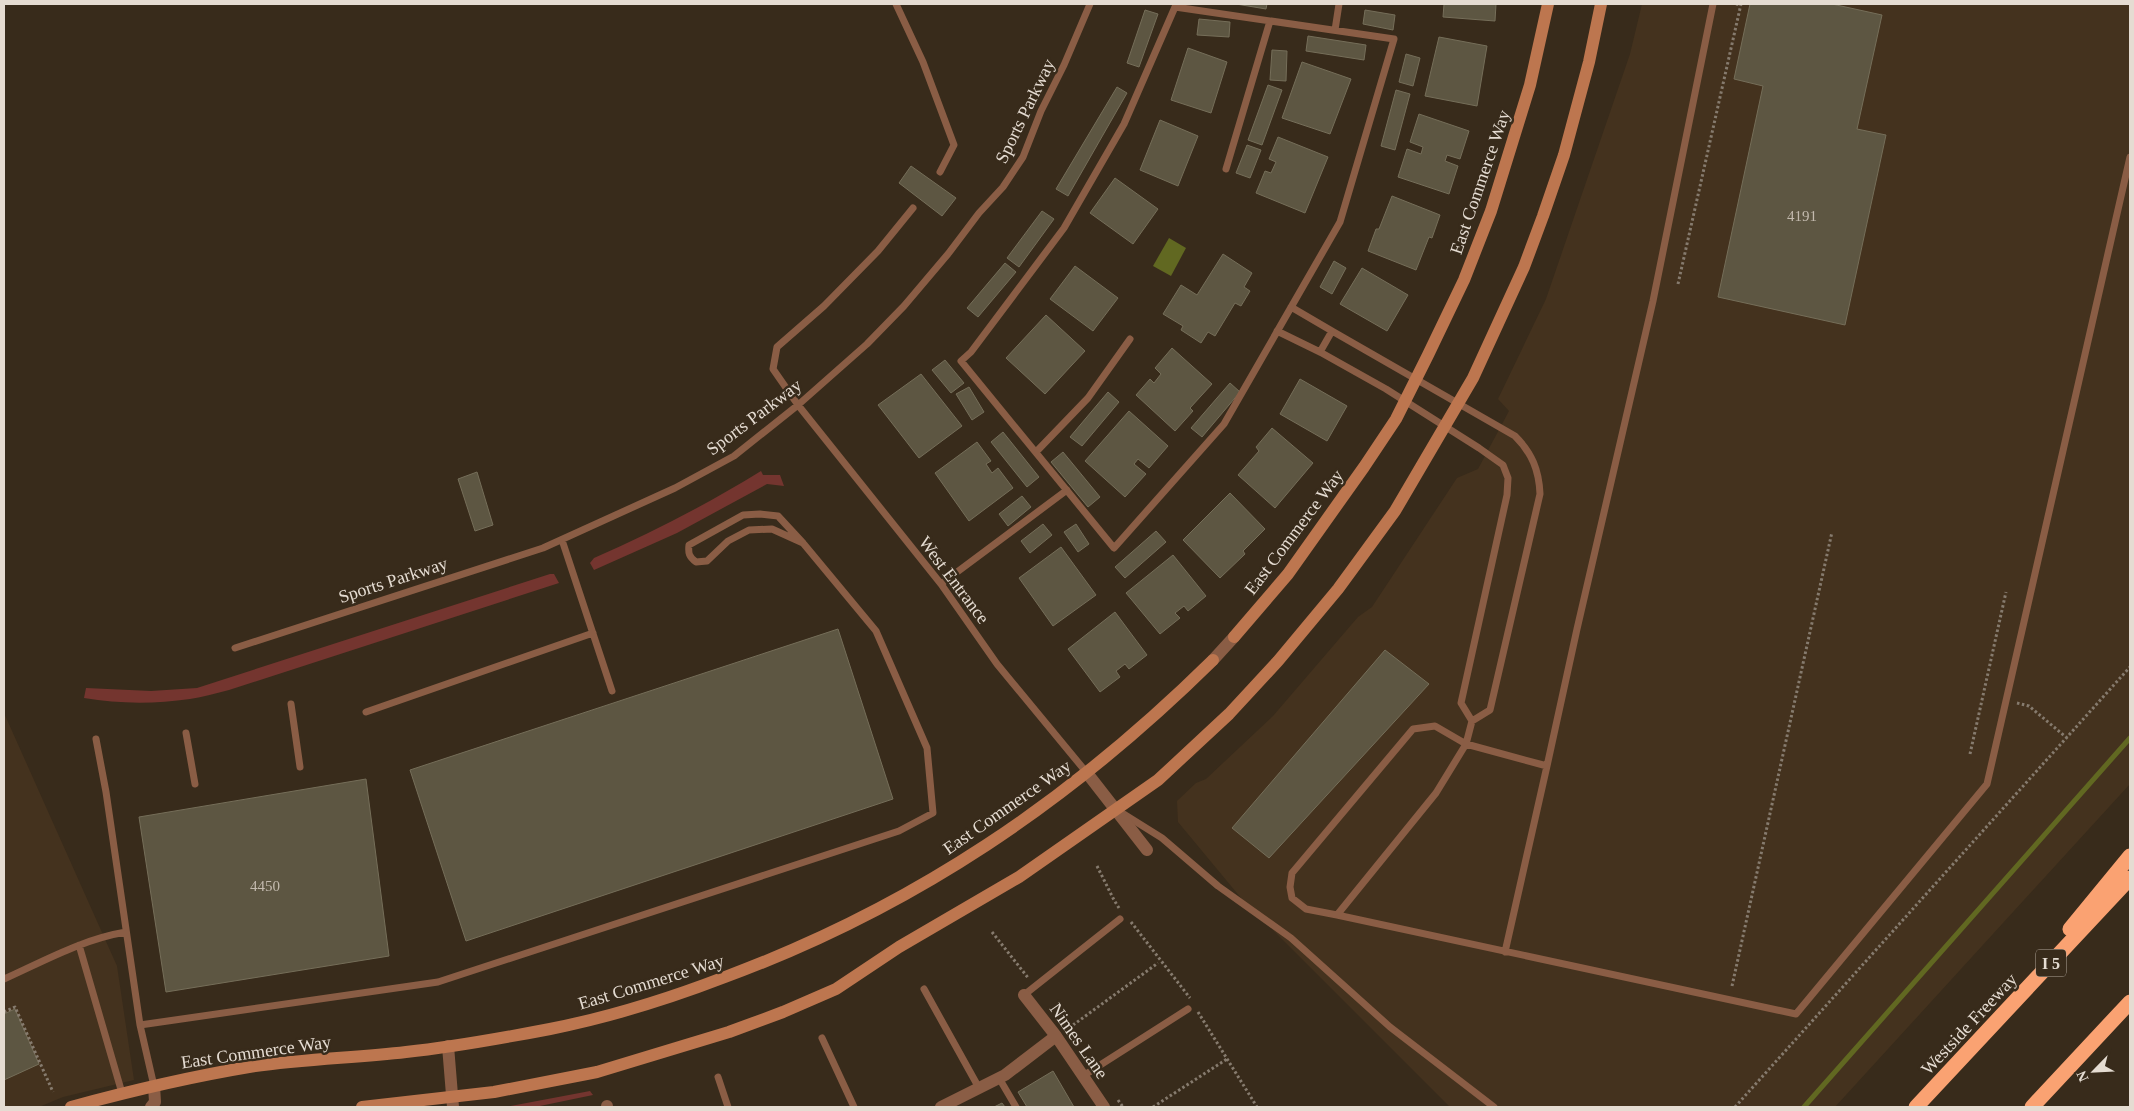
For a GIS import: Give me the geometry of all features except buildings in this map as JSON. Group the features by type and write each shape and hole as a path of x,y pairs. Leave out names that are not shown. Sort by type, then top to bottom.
{"highway":[{"path":"1972,1048 2130,856"},
{"name":"Westside Freeway","path":"1916,1107 2130,878"},
{"path":"2032,1107 2130,1002"}],"main road":[{"name":"East Commerce Way","path":"1234,637 1288,574 1331,516 1396,419 1417,379 1464,280 1491,211 1530,85 1548,4"},
{"path":"362,1107 452,1102 597,1072 729,1032 836,989 899,948 1020,877 1158,780 1229,714 1278,661 1338,589 1395,511 1473,378 1524,267 1543,216 1564,155 1589,62 1602,4"},
{"name":"East Commerce Way","path":"71,1107 122,1093 251,1067 410,1052 549,1029 608,1016 696,988 796,950 865,917 968,859 1024,821 1128,739 1213,660"}],"street":[{"name":"East Commerce Way","path":"1213,660 1234,637"},
{"path":"1086,773 1147,850"},
{"name":"Nimes Lane","path":"1024,995 1056,1036 1104,1107"},
{"path":"941,1107 999,1078 1056,1036"},
{"path":"448,1046 452,1102"},
{"path":"152,1107 155,1102 154,1086"}],"lane":[{"path":"896,4 924,62 954,145 940,172"},
{"name":"Sports Parkway","path":"235,648 543,548 675,488 734,456 798,405 867,344 904,306 948,254 979,212 1003,187 1023,156 1041,111 1064,65 1090,4"},
{"path":"1335,30 1339,4"},
{"path":"1505,952 1576,629 1651,311 1713,4"},
{"path":"1175,7 1270,21 1394,39 1340,222 1224,424 1114,548 961,361 971,352 1064,228 1124,124 1175,7"},
{"path":"1226,169 1270,21"},
{"path":"1547,766 1466,744 1435,726 1413,729 1292,874 1290,887 1292,898 1306,909 1796,1014 1987,784 2130,158"},
{"name":"West Entrance","path":"913,208 878,251 824,306 777,347 773,369 798,405 941,584 997,664 1086,773"},
{"path":"1291,307 1515,436 1528,449 1540,478 1540,494 1532,532 1490,710 1472,721 1466,744 1436,793 1337,915"},
{"path":"1277,331 1320,352 1405,401 1503,465 1508,478 1507,495 1461,703 1472,721"},
{"path":"1320,352 1332,331"},
{"path":"1036,452 1088,398 1130,339"},
{"path":"941,584 1067,490"},
{"path":"140,1025 438,982 899,831 934,813 927,748 876,631 803,543 778,516 743,515 689,545 688,553 696,562 707,561 728,541 749,530 772,529 803,543"},
{"path":"562,540 612,691"},
{"path":"366,712 593,633"},
{"path":"291,704 300,767"},
{"path":"186,733 195,784"},
{"path":"96,739 106,792 140,1025 154,1086"},
{"path":"1115,809 1162,838 1218,886 1290,938 1390,1026 1494,1107"},
{"path":"1024,995 1120,919"},
{"path":"4,979 79,945 108,935 126,932"},
{"path":"79,945 122,1093"},
{"path":"924,989 979,1088"},
{"path":"1083,1076 1190,1006"},
{"path":"822,1038 854,1107"},
{"path":"718,1078 728,1107"},
{"path":"999,1078 1016,1107"}],"path":[{"path":"1678,284 1741,4 1736,4"},
{"path":"1732,986 1832,532"},
{"path":"1970,754 2006,592"},
{"path":"1734,1107 2130,667"},
{"path":"2011,702 2029,706 2067,738"},
{"path":"1097,866 1114,900 1183,987 1190,1006"},
{"path":"1069,1028 1158,963"},
{"path":"4,1012 15,1007 53,1092"},
{"path":"1198,1011 1257,1107"},
{"path":"1153,1107 1227,1059"}],"shaded area":[{"path":"1642,4 2130,4 2130,784 1835,1107 1450,1107 1241,898 1178,822 1177,801 1196,783 1206,779 1273,716 1358,617 1372,607 1457,478 1478,469 1509,411 1498,399 1546,299 1630,54"},
{"path":"1169,238 1186,248 1171,276 1153,266"},
{"path":"761,471 763,475 780,475 784,486 767,484 677,533 594,570 590,563 594,558 679,518"},
{"path":"554,574 559,583 229,690 195,698 164,702 137,703 84,698 86,688 151,691 197,688"},
{"path":"4,713 117,966 134,1080 63,1097 39,1107 4,1107"},
{"path":"590,1091 593,1095 535,1107 506,1107"}],"waterway":[{"path":"1804,1107 2130,738"}]}
